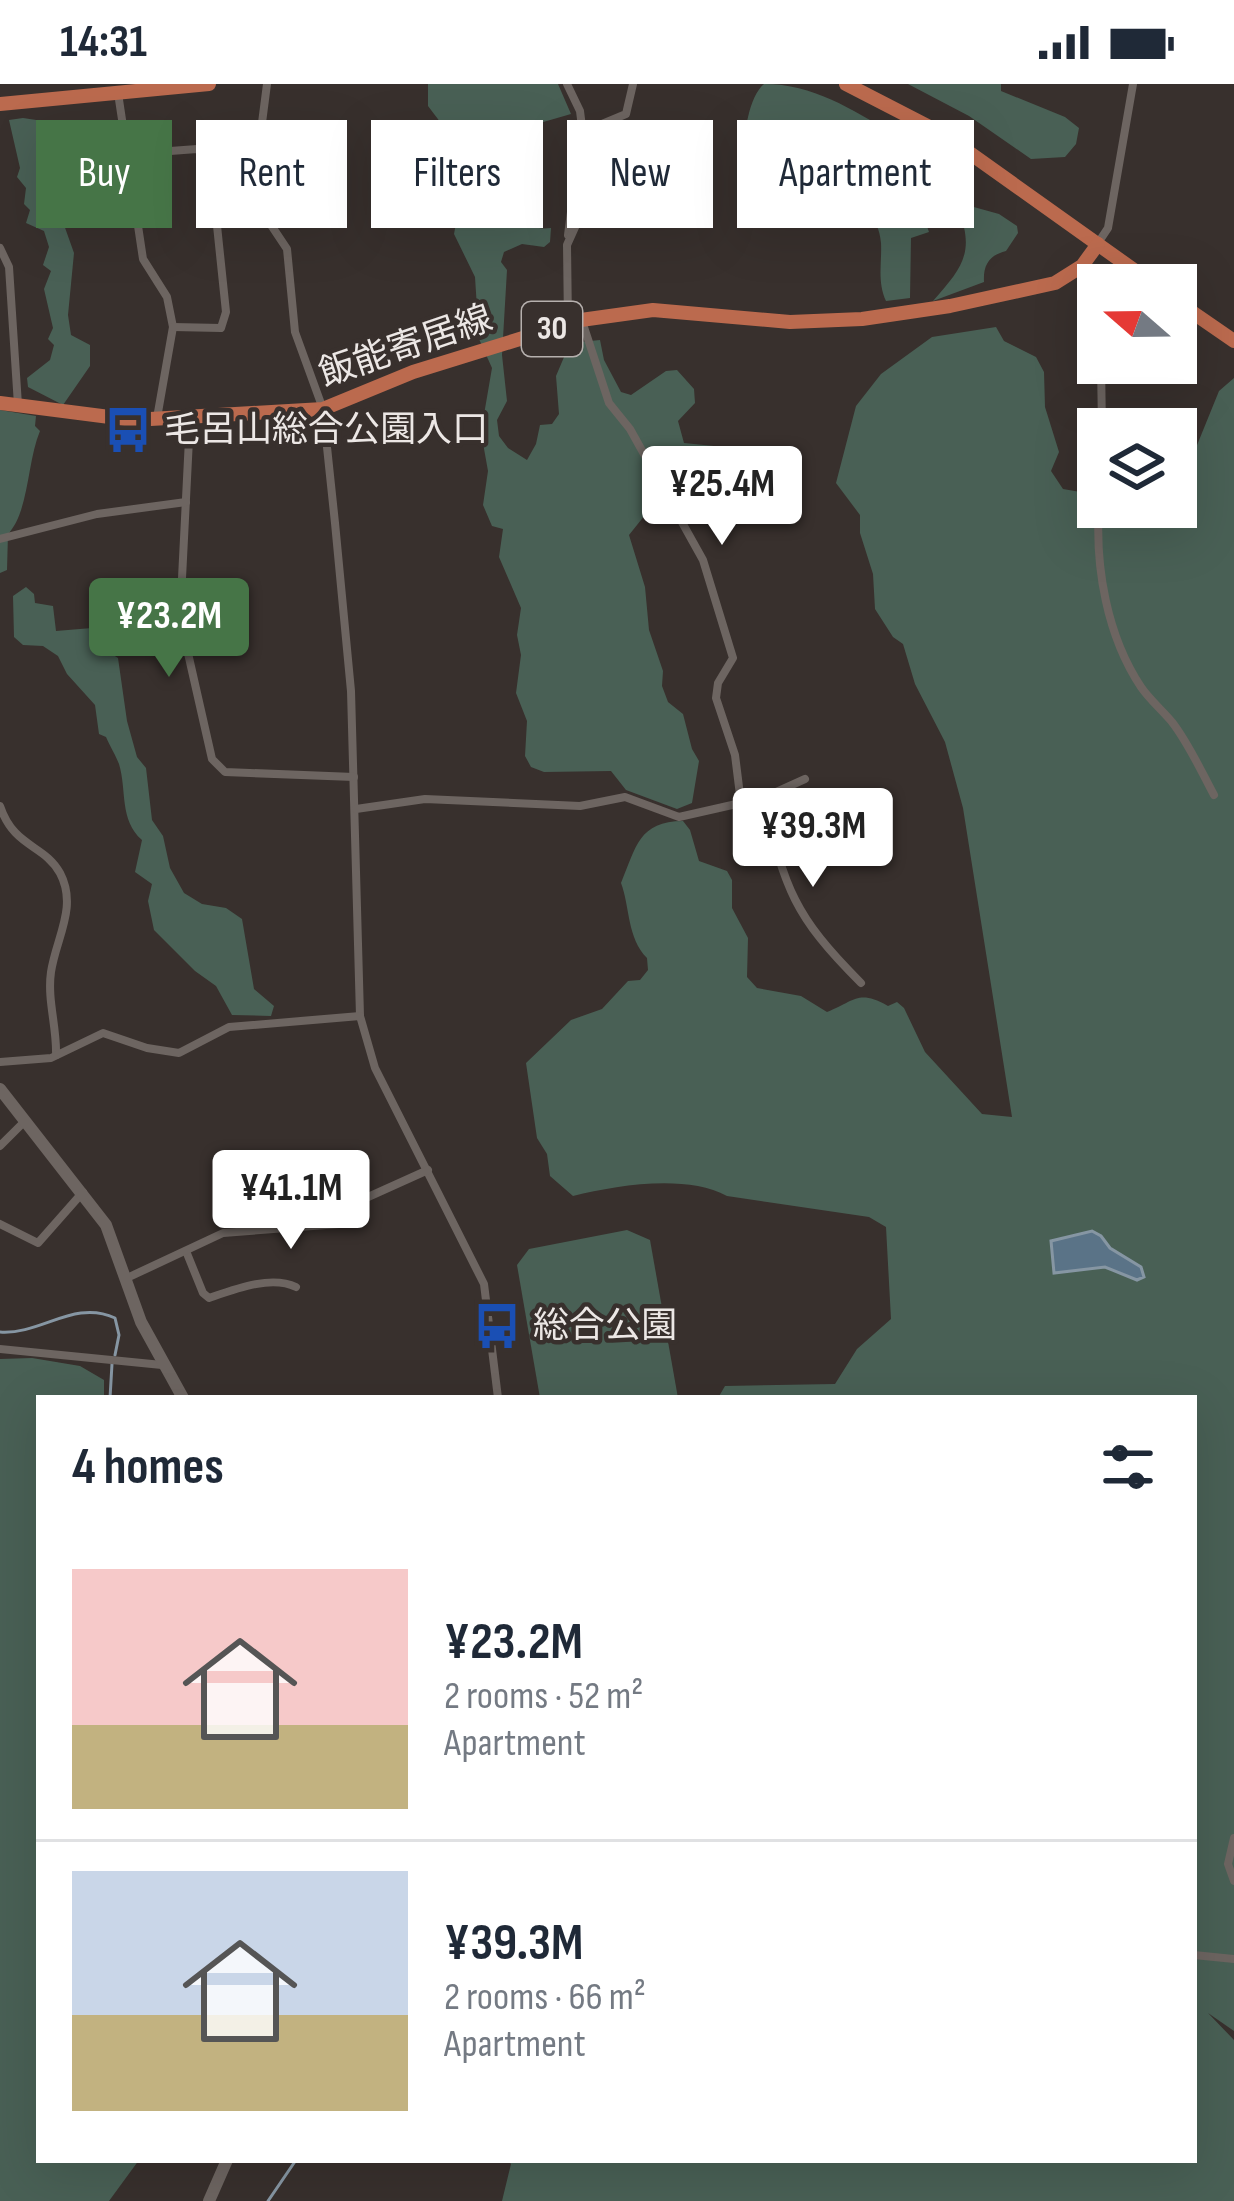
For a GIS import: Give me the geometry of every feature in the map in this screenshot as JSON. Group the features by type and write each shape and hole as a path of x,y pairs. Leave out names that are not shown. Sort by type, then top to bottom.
{"main road":[{"path":"0,104 208,84"},
{"path":"846,84 943,134 1126,264"},
{"path":"1083,264 1098,244"},
{"name":"飯能寄居線","path":"0,403 99,418 157,420 323,409 413,372 575,322 653,310 790,322 862,320 1055,283 1077,269"},
{"path":"1197,315 1234,341"},
{"path":"0,1089 106,1225 162,1365 181,1395"},
{"path":"209,2201 226,2163"}],"street":[{"path":"263,120 267,84"},
{"path":"567,84 582,127 566,245 575,322 609,403 630,428 691,536 721,610 733,658 718,683 716,698 736,755 741,802"},
{"path":"566,245 576,225 593,138 602,124 626,114 633,84"},
{"path":"1098,244 1108,228 1133,84"},
{"path":"118,93 123,120"},
{"path":"139,228 146,270 167,297 173,327 157,420"},
{"path":"173,327 221,328 226,313 218,228"},
{"path":"273,228 286,249 295,332 323,409 349,670 360,1016 374,1068 488,1295 498,1395"},
{"path":"0,248 9,267 18,406"},
{"path":"190,419 180,618 208,749 217,768 354,776"},
{"path":"0,539 97,514 185,502"},
{"path":"1098,528 1096,549 1110,611 1127,658 1145,692 1180,734 1214,795"},
{"path":"356,809 425,799 479,798 561,806 625,797 679,817 763,798 806,778"},
{"path":"763,798 783,875 800,915 861,983"},
{"path":"0,806 15,836 53,863 66,887 66,916 50,981 56,1056"},
{"path":"0,1062 56,1056 103,1033 179,1053 229,1027 360,1016"},
{"path":"0,1146 25,1121"},
{"path":"127,1278 234,1231 277,1232 339,1224 357,1202 428,1170"},
{"path":"0,1224 38,1243 83,1192"},
{"path":"185,1251 209,1298 252,1285 285,1282 296,1287"},
{"path":"0,1348 162,1365"},
{"path":"1234,1838 1228,1864 1234,1881"},
{"path":"1197,1955 1234,1959"}],"green space":[{"path":"428,84 558,84 571,114 543,122 439,120 428,106"},
{"path":"764,84 799,88 869,120 748,120"},
{"path":"908,84 1001,84 1001,91 1065,117 1079,128 1076,144 1065,157 1031,159 969,116"},
{"path":"9,120 36,120 36,227 26,223 30,210 24,204 26,188 17,177 20,168"},
{"path":"974,207 999,214 1017,226 1018,233 1006,251 989,261 984,282 933,301 963,260 964,228 974,228"},
{"path":"37,228 65,228 74,253 68,315 71,335 90,345 90,366 63,405 28,387 27,378 50,360 54,345 48,339 53,328 44,289 51,271 43,265 49,247 44,231"},
{"path":"455,228 551,228 550,242 544,247 522,244 504,252 501,262 507,270 502,355 507,401 497,420 499,436 508,448 527,460 540,425 552,424 559,414 556,376 570,343 600,340 604,360 621,392 631,395 666,371 677,370 694,389 695,403 678,421 684,443 714,446 722,472 718,480 709,480 702,487 707,504 703,512 672,507 649,510 629,535 645,587 662,686 668,702 683,714 699,761 692,803 677,809 626,790 611,771 544,772 531,767 525,756 527,721 516,693 521,608 499,557 503,529 492,526 483,505 488,471 481,432 492,368 479,339 475,277"},
{"path":"877,228 928,228 929,232 911,238 910,298 886,301"},
{"path":"996,327 1004,341 1036,357 1044,372 1045,407 1059,452 1051,471 1063,489 1077,491 1077,528 1197,528 1197,445 1219,391 1234,378 1234,2031 1208,2013 1234,2040 1234,2201 502,2201 510,2163 1197,2163 1197,1395 720,1395 725,1386 835,1384 857,1349 891,1319 886,1227 869,1217 672,1183 573,1196 550,1176 547,1154 537,1138 526,1063 571,1020 602,1009 628,981 640,980 648,970 647,958 632,932 621,883 648,831 683,821 699,861 727,871 732,880 732,908 748,938 747,977 757,988 801,996 827,1012 863,998 888,1006 897,1002 925,1052 982,1114 1012,1117 963,808 945,742 915,684 903,644 875,609 860,515 836,483 856,406 881,374 932,337"},
{"path":"0,410 36,416 40,431 20,513 8,534 7,570 0,573"},
{"path":"26,587 35,603 53,606 56,631 92,628 90,640 118,658 127,721 137,757 146,768 152,820 163,836 170,868 184,893 242,919 254,989 274,1006 271,1016 232,1015 216,986 154,930 148,901 152,884 135,872 142,840 130,823 119,764 106,737 99,734 95,705 67,674 58,656 43,646 23,645 14,637 13,596"},
{"path":"627,1230 650,1240 677,1395 539,1395 517,1265 529,1249"},
{"path":"32,1358 80,1366 104,1380 104,1395 36,1395 36,2163 137,2163 109,2201 0,2201 0,1359"}],"water":[{"path":"1092,1231 1141,1267 1144,1277 1137,1280 1105,1267 1054,1273 1051,1241"}],"waterway":[{"path":"0,1332 100,1313 115,1318 119,1335 115,1355"},
{"path":"110,1395 112,1364"},
{"path":"268,2201 294,2163"}],"place":[{"name":"毛呂山総合公園入口","path":"128,430"},
{"name":"総合公園","path":"497,1326"}]}
